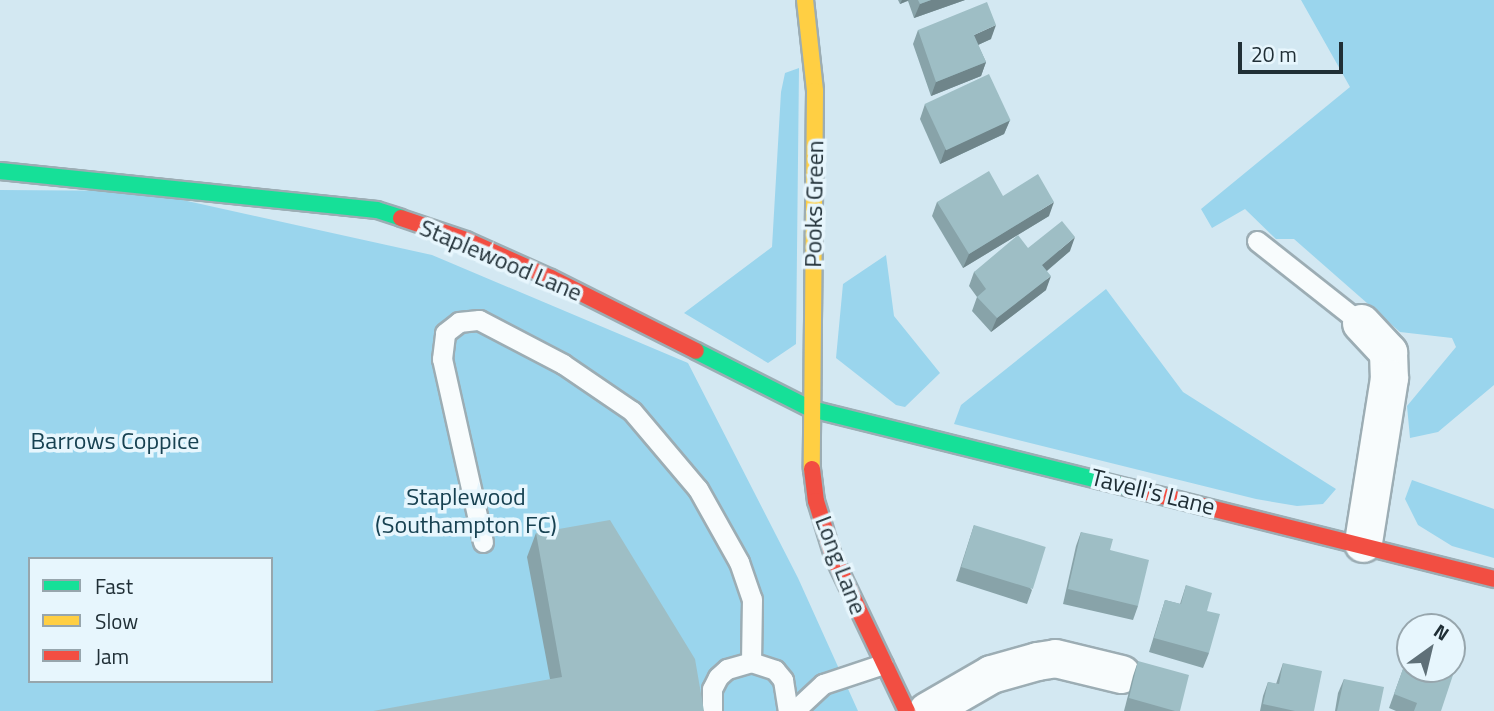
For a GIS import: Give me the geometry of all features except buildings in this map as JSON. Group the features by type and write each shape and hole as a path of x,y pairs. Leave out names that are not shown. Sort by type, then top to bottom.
{"street":[{"name":"Pooks Green","path":"805,0 815,90 811,409"},
{"name":"Staplewood Lane","path":"0,171 377,210 466,240 551,278 811,409"},
{"path":"1362,323 1388,352 1363,543"},
{"name":"Tavell's Lane","path":"811,409 1363,543 1494,579"},
{"name":"Long Lane","path":"811,409 816,501 833,556 907,711"},
{"path":"927,711 991,674 1037,661 1055,658 1121,674"}],"lane":[{"path":"1257,241 1362,323"},
{"path":"483,542 442,359 445,333 459,322 479,320 563,363 632,411 698,489 739,562 752,599 751,662"},
{"path":"712,711 712,689 718,677 727,669 751,662 775,670 783,680 791,711 823,684 883,664"}],"green space":[{"path":"1301,0 1494,0 1494,385 1438,432 1410,438 1407,406 1456,347 1452,338 1400,332 1294,239 1276,239 1245,209 1212,228 1201,209 1350,87"},
{"path":"799,68 796,344 768,363 684,313 772,247 781,92 785,73"},
{"name":"Staplewood (Southampton FC)","path":"0,190 142,191 432,255 688,363 798,578 858,711 0,711"},
{"path":"886,255 894,316 940,373 905,407 896,405 836,358 843,284"},
{"path":"1106,289 1183,392 1336,489 1323,504 1297,506 1256,499 954,424 961,405"},
{"path":"1412,480 1494,509 1494,558 1452,546 1418,525 1405,499"}],"traffic: fast":[{"path":"0,171 377,210 401,218"},
{"path":"696,351 811,409 1130,488"}],"traffic: slow":[{"path":"805,0 815,91 812,469"}],"traffic: jam":[{"path":"401,218 466,240 551,278 696,351"},
{"path":"812,469 816,501 833,556 907,711"},
{"path":"1130,488 1494,579"}],"park label":[{"name":"Barrows Coppice","path":"115,441"}]}
